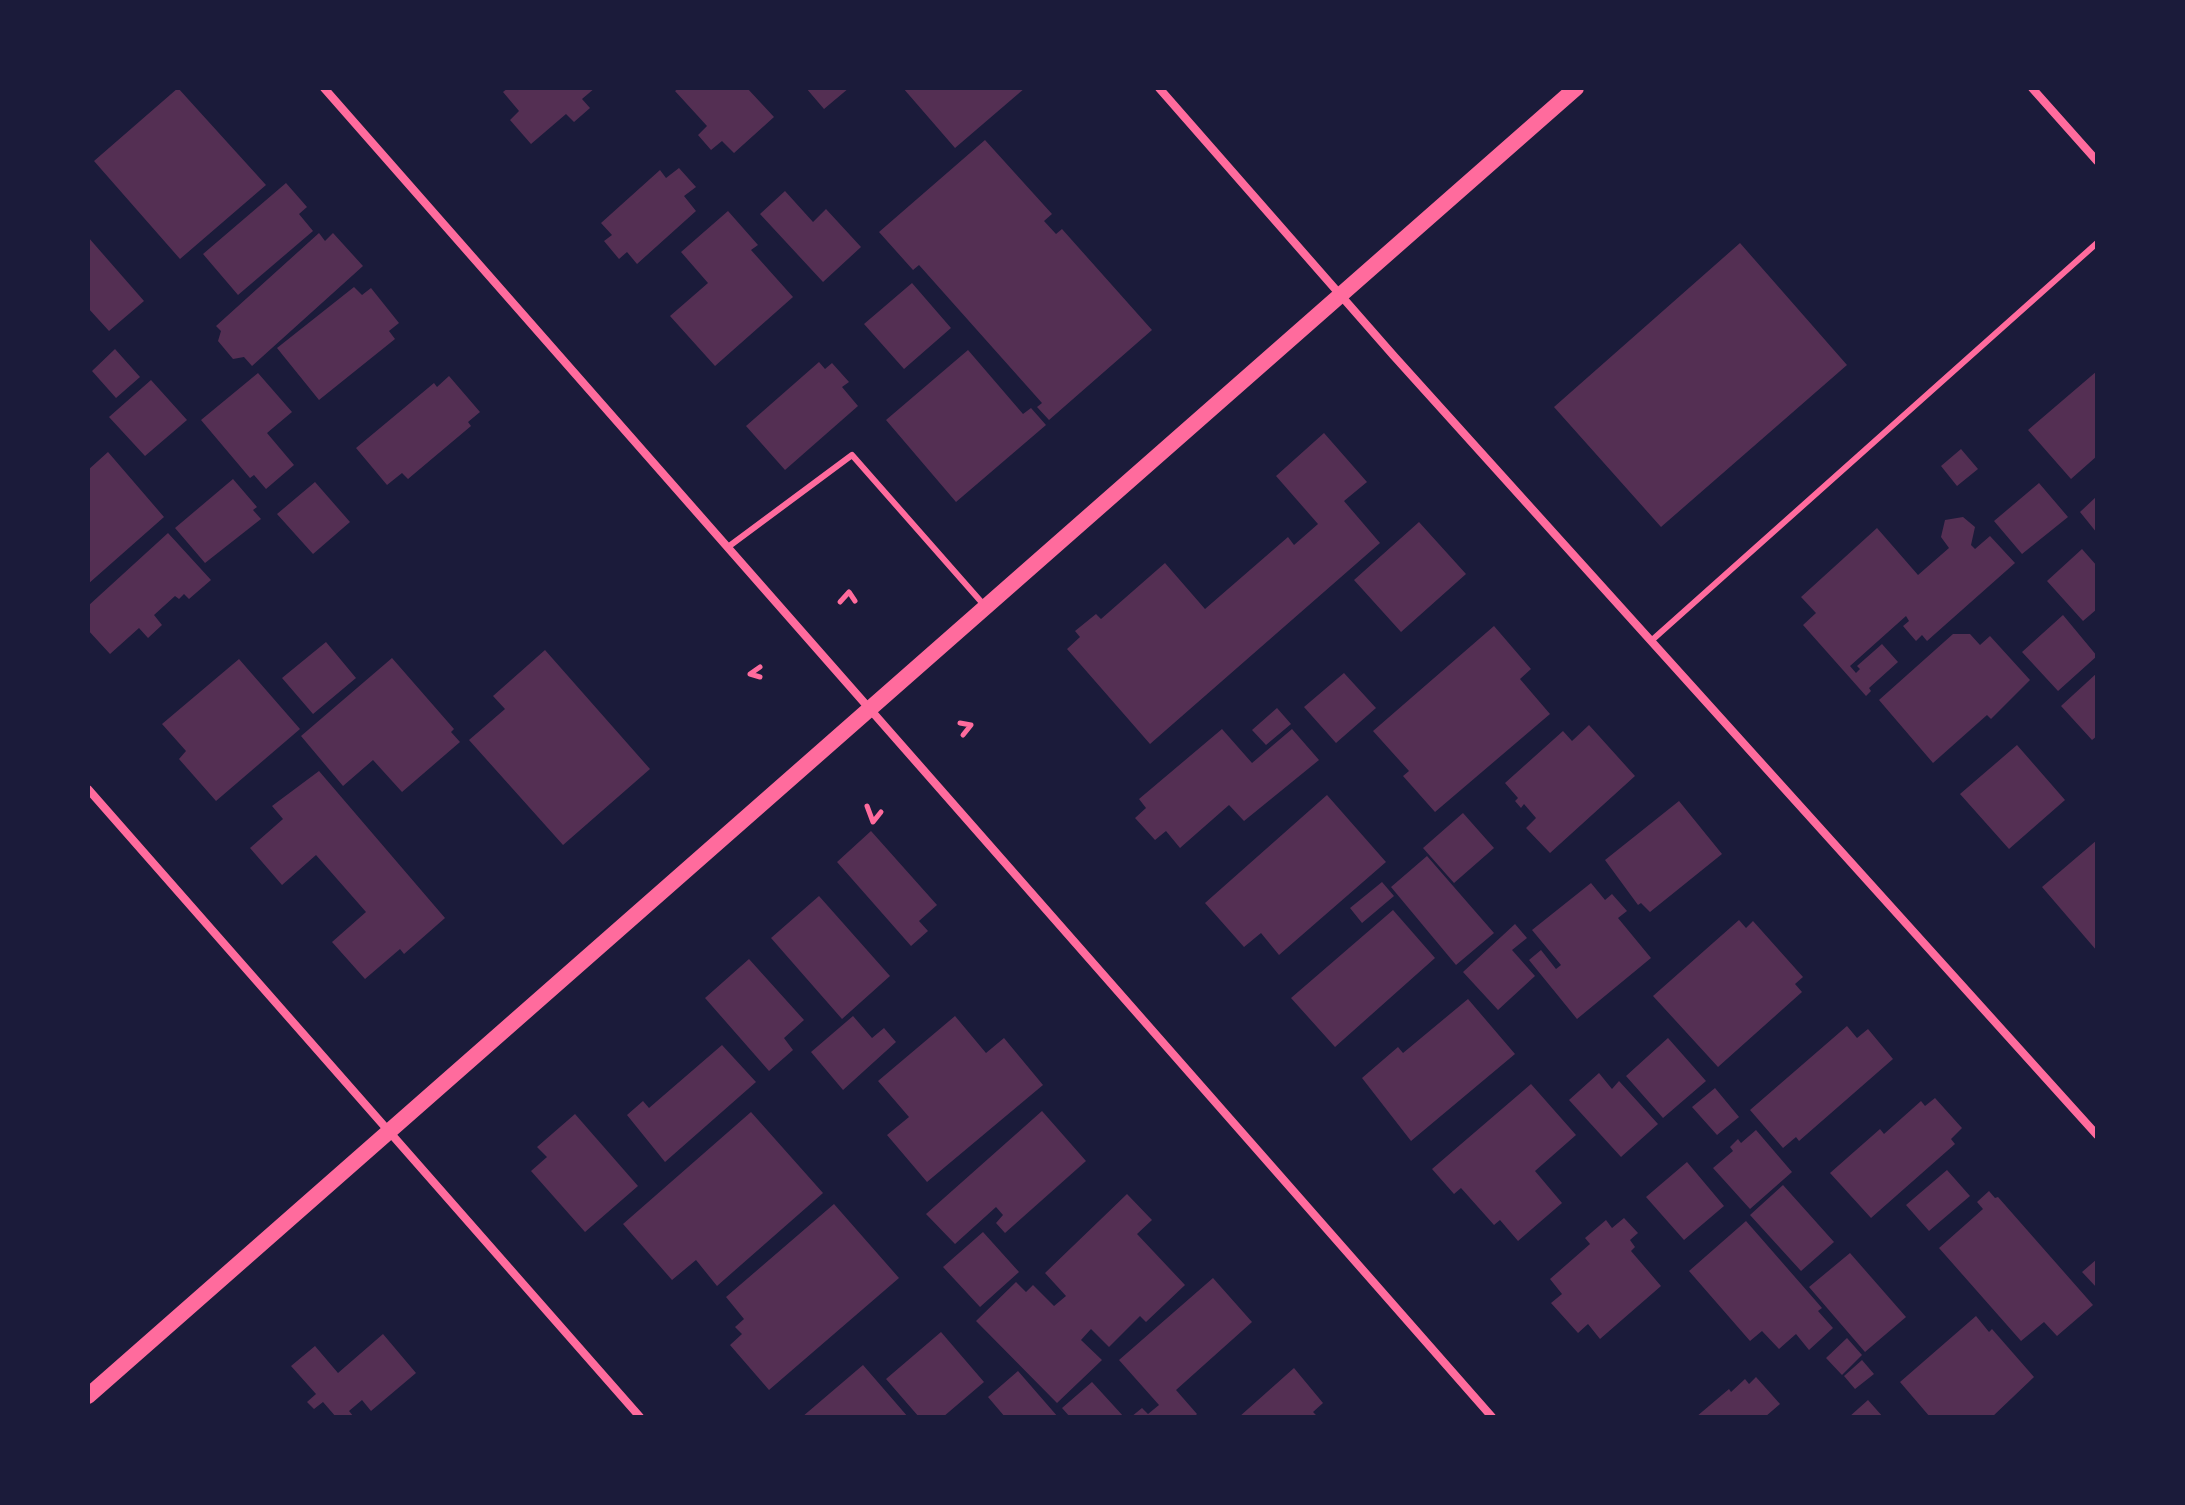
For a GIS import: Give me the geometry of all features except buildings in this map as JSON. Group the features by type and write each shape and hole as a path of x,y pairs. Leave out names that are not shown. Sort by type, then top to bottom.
{"main road":[{"path":"88,1396 1576,88"}],"street":[{"path":"324,88 1492,1417"},
{"path":"1159,88 1341,297 2097,1135"},
{"path":"2032,88 2097,161"},
{"path":"88,789 640,1417"}],"lane":[{"path":"1651,641 2097,243"},
{"path":"728,547 852,455 987,608"}],"path":[{"path":"840,602 849,592 855,601"},
{"path":"760,667 750,674 760,677"},
{"path":"960,723 971,725 963,735"},
{"path":"867,806 873,822 881,812"}]}
